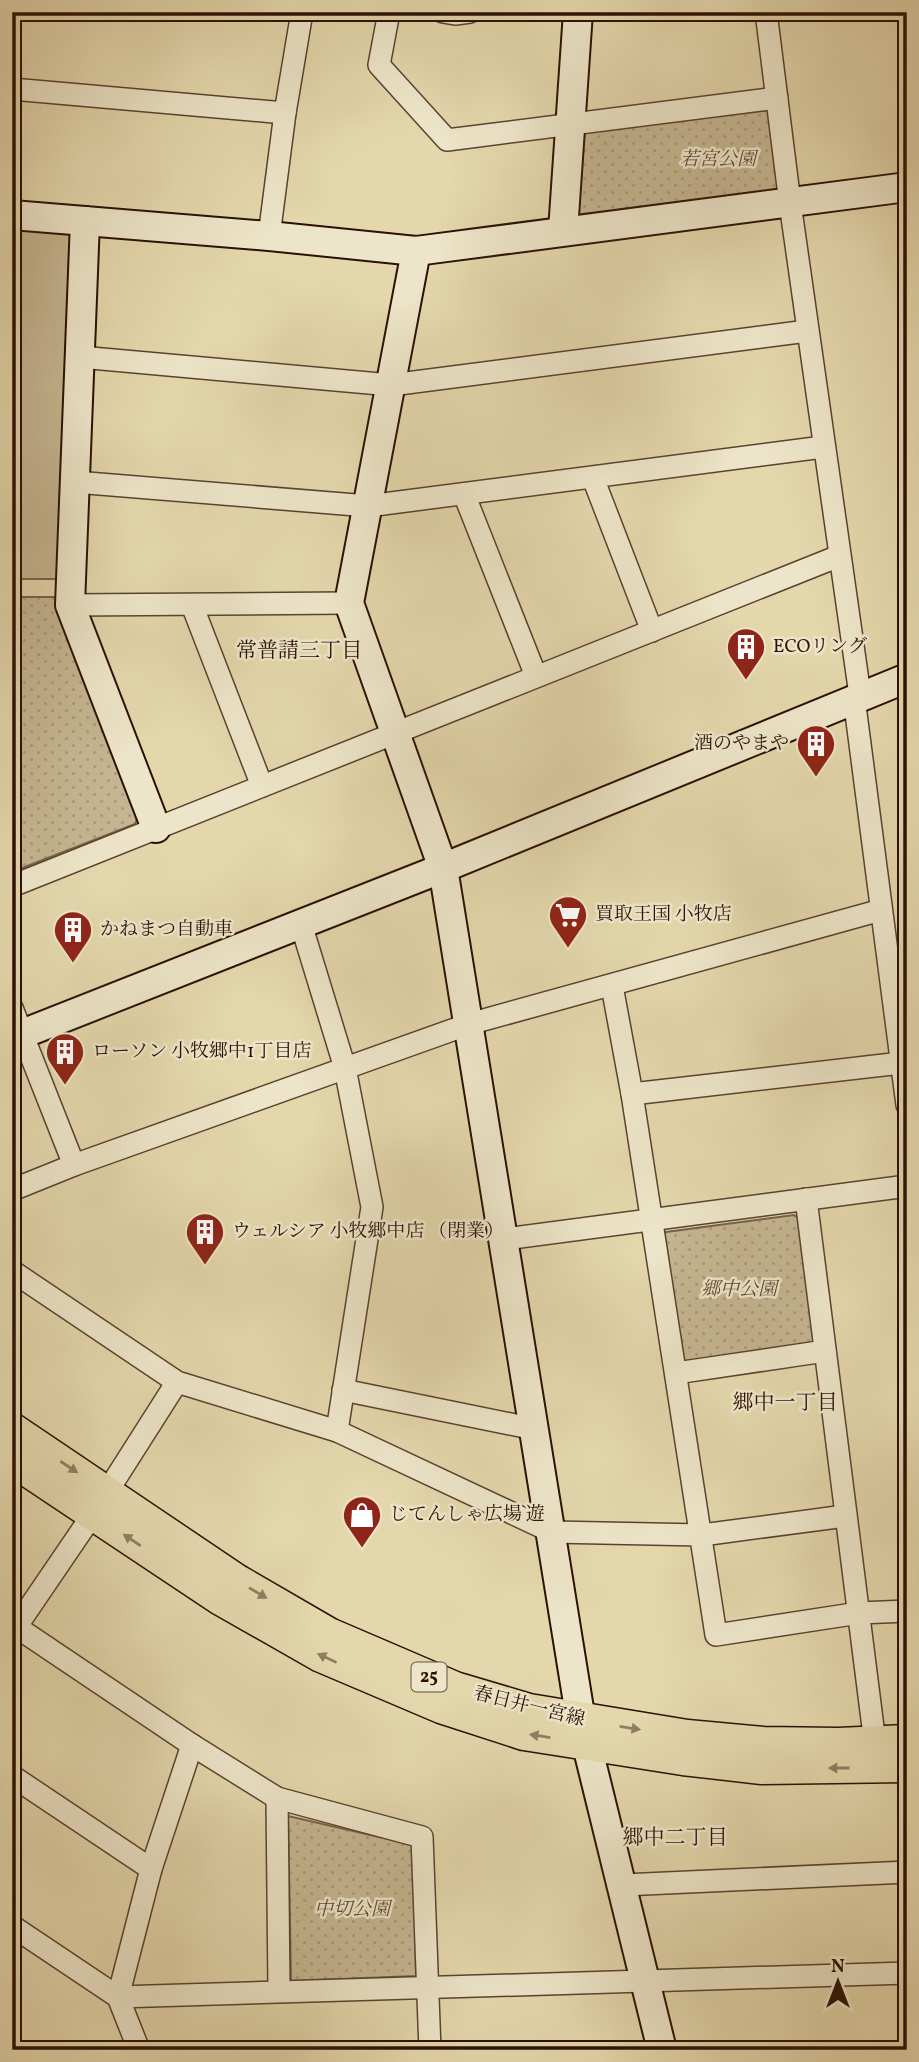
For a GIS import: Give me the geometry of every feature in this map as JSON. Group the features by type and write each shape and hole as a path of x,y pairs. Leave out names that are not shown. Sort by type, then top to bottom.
{"main road":[{"name":"春日井一宮線","path":"12,1429 219,1598 321,1656 441,1707 524,1734 584,1732 687,1736 762,1744 907,1741"},
{"name":"春日井一宮線","path":"12,1460 99,1502"},
{"name":"春日井一宮線","path":"584,1732 683,1759 762,1768 907,1766"}],"street":[{"path":"269,236 302,12"},
{"path":"389,12 379,65 447,141 777,98"},
{"path":"564,230 578,12"},
{"path":"766,12 839,556 907,1105"},
{"path":"12,89 285,113"},
{"path":"12,215 416,251 907,187"},
{"path":"85,221 70,605 156,828"},
{"path":"416,251 349,603 443,868 584,1732 662,2050"},
{"path":"80,357 391,385 807,331"},
{"path":"75,482 368,506 823,447"},
{"path":"593,478 652,631"},
{"path":"464,494 536,676"},
{"path":"12,886 839,556"},
{"path":"70,605 349,603"},
{"path":"192,605 262,786"},
{"path":"74,1165 16,1026 301,924 857,696 907,678"},
{"path":"12,1190 74,1165 469,1024 881,910"},
{"path":"301,924 345,1068 372,1208 337,1431"},
{"path":"612,986 632,1094 716,1635 859,1613 907,1611"},
{"path":"632,1094 901,1063"},
{"path":"505,1239 907,1186"},
{"path":"806,1199 875,1742"},
{"path":"12,1271 177,1382 337,1431 552,1532 702,1535 845,1516"},
{"path":"676,1373 825,1351"},
{"path":"177,1382 14,1628 277,1798 422,1837 430,2050"},
{"path":"343,1390 535,1429"},
{"path":"118,1997 152,1869 192,1745"},
{"path":"12,1776 152,1869"},
{"path":"277,1798 279,1992"},
{"path":"622,1885 907,1872"},
{"path":"12,1926 118,1997 139,2050"},
{"path":"118,1997 907,1973"}],"green space":[{"name":"若宮公園","path":"768,110 780,198 576,219 583,130"},
{"path":"12,229 66,233 75,238 59,579 12,579"},
{"path":"12,597 56,597 139,814 135,824 12,872"},
{"name":"郷中公園","path":"794,1215 801,1220 816,1343 688,1365 682,1360 662,1239 666,1232"},
{"name":"中切公園","path":"288,1816 414,1845 416,1976 291,1981"}],"place":[{"name":"ECOリング","path":"746,681"},
{"name":"酒のやまや","path":"816,778"},
{"name":"買取王国 小牧店","path":"568,949"},
{"name":"かねまつ自動車","path":"73,964"},
{"name":"ローソン 小牧郷中1丁目店","path":"65,1086"},
{"name":"ウェルシア 小牧郷中店 （閉業）","path":"205,1266"},
{"name":"じてんしゃ広場 遊","path":"362,1549"}],"district":[{"name":"常普請三丁目","path":"299,651"},
{"name":"郷中一丁目","path":"785,1403"},
{"name":"郷中二丁目","path":"675,1838"}]}
